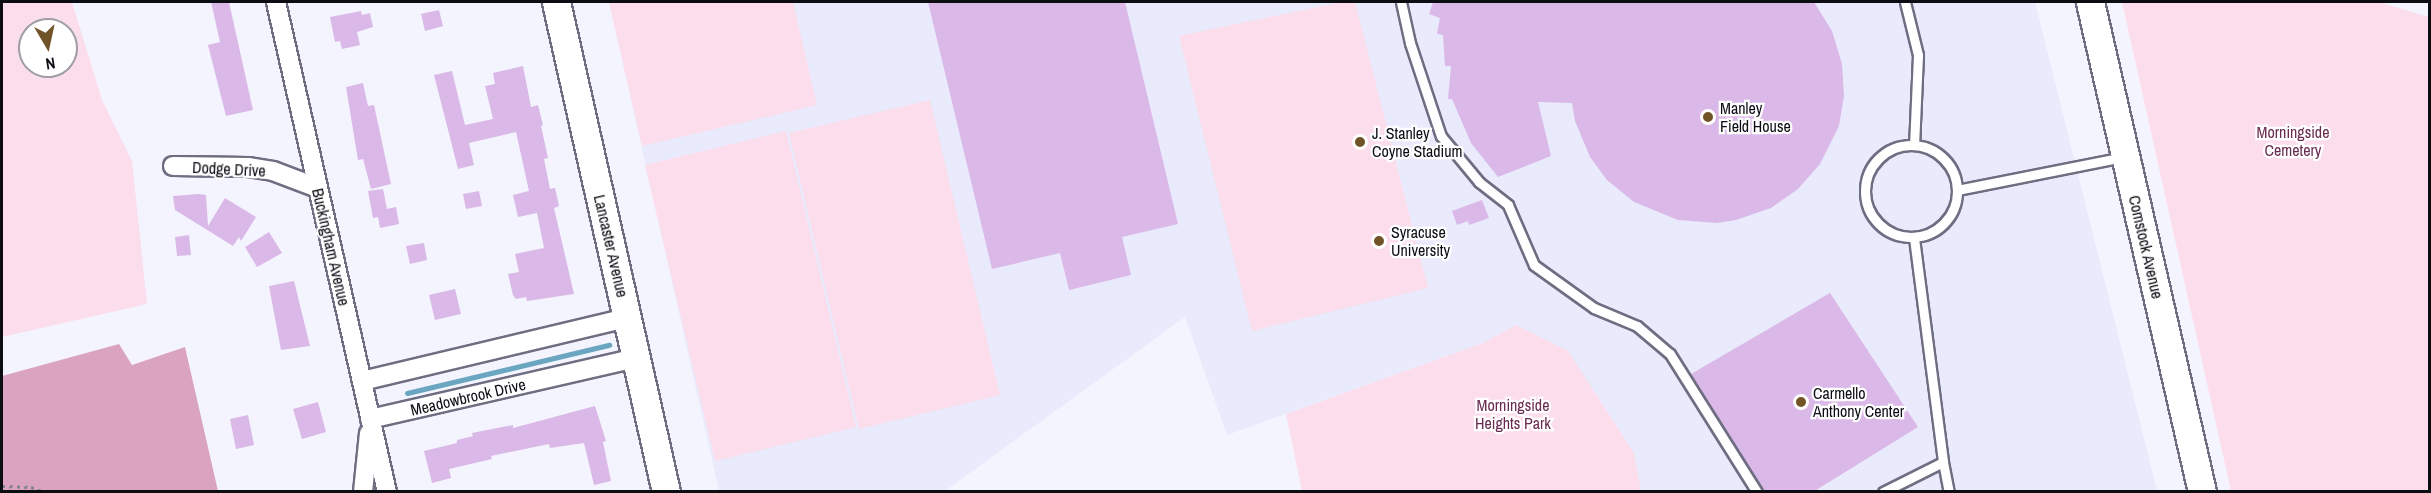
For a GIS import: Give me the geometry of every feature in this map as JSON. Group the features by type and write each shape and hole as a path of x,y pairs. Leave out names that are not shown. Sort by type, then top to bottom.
{"street":[{"name":"Buckingham Avenue","path":"276,2 387,492"},
{"name":"Lancaster Avenue","path":"556,2 666,492"},
{"name":"Comstock Avenue","path":"2090,2 2202,492"},
{"name":"Dodge Drive","path":"172,166 248,167 273,171 318,188"},
{"path":"362,381 627,318"},
{"name":"Meadowbrook Drive","path":"370,419 636,358"},
{"path":"363,492 370,419"}],"lane":[{"path":"1401,2 1410,44 1441,136 1479,182 1509,205 1534,265 1594,308 1637,326 1670,354 1757,492"},
{"path":"1905,2 1918,55 1914,145"},
{"path":"1914,145 1925,147 1940,155 1951,167 1958,190 1949,219 1937,230 1914,238 1904,238 1885,231 1873,220 1868,211 1863,190 1867,174 1873,164 1887,151 1914,145"},
{"path":"1958,190 2125,156"},
{"path":"1914,238 1943,462 1949,492"},
{"path":"1883,492 1943,462"}],"path":[{"path":"2,486 31,487 44,492"}],"shaded area":[{"name":"Syracuse University","path":"609,2 2035,2 2157,491 1641,491 1634,453 1516,325 1483,343 1227,435 1185,317 945,491 719,491"},
{"path":"119,344 132,365 185,347 218,491 2,491 2,376"}],"green space":[{"path":"2,2 72,2 77,18 18,18 18,78 78,78 78,22 102,100 132,161 147,304 2,337"},
{"path":"609,2 793,2 817,105 642,146"},
{"path":"1342,2 1355,2 1428,288 1252,331 1179,36"},
{"name":"Morningside Cemetery","path":"2122,2 2379,2 2429,17 2429,491 2231,491"},
{"path":"930,100 1000,395 859,429 789,133"},
{"path":"786,131 856,427 715,461 645,165"},
{"name":"Morningside Heights Park","path":"1516,325 1568,351 1634,453 1641,491 1302,491 1286,414 1483,343"}],"building":[{"path":"211,2 229,2 253,110 226,116 208,45 220,42"},
{"path":"928,2 1125,2 1178,224 1122,237 1131,275 1069,290 1060,253 992,269"},
{"name":"Manley Field House","path":"1433,2 1814,2 1832,31 1842,64 1844,96 1839,126 1820,164 1798,189 1771,208 1736,220 1717,223 1678,220 1634,202 1607,180 1590,157 1575,121 1572,103 1538,102 1551,156 1498,177 1471,143 1452,99 1448,99 1451,66 1445,66 1443,35 1437,34 1440,18 1429,14"},
{"path":"439,10 443,26 425,31 421,14"},
{"path":"361,11 362,15 370,13 373,27 357,32 360,45 342,49 340,41 335,42 330,17"},
{"path":"523,66 531,107 538,105 543,125 541,126 548,158 544,159 550,189 555,188 559,206 554,208 574,294 527,301 526,297 516,299 513,295 508,274 519,272 515,254 544,248 537,213 518,217 513,195 529,191 516,132 469,143 474,165 458,169 434,75 452,71 465,125 493,119 485,86 495,84 493,73"},
{"path":"363,83 368,106 374,105 391,184 371,189 363,159 358,160 346,87"},
{"path":"383,189 387,209 396,207 399,224 380,228 378,217 373,218 368,191"},
{"path":"479,191 482,206 466,209 463,194"},
{"path":"206,195 208,226 225,198 256,217 241,241 239,237 233,246 175,210 173,196"},
{"path":"1482,200 1489,218 1469,225 1468,221 1457,225 1452,211"},
{"path":"269,232 282,253 257,267 245,247"},
{"path":"189,235 191,255 177,256 175,237"},
{"path":"424,243 427,260 410,264 406,246"},
{"path":"294,281 310,346 281,350 269,286"},
{"path":"455,289 461,314 435,320 429,295"},
{"name":"Carmello Anthony Center","path":"1830,293 1918,427 1813,492 1764,492 1691,374"},
{"path":"318,402 326,432 302,439 293,409"},
{"path":"595,406 606,441 603,442 611,481 594,485 584,443 550,448 549,444 491,456 492,459 449,469 451,478 432,483 424,451 457,443 457,440 473,436 472,433 513,425 513,428"},
{"path":"248,415 254,445 236,449 230,419"}],"waterway":[{"path":"407,393 609,345"}],"place":[{"name":"Manley Field House","path":"1708,117"},
{"name":"J. Stanley Coyne Stadium","path":"1360,142"},
{"name":"Syracuse University","path":"1379,241"},
{"name":"Carmello Anthony Center","path":"1801,402"}]}
